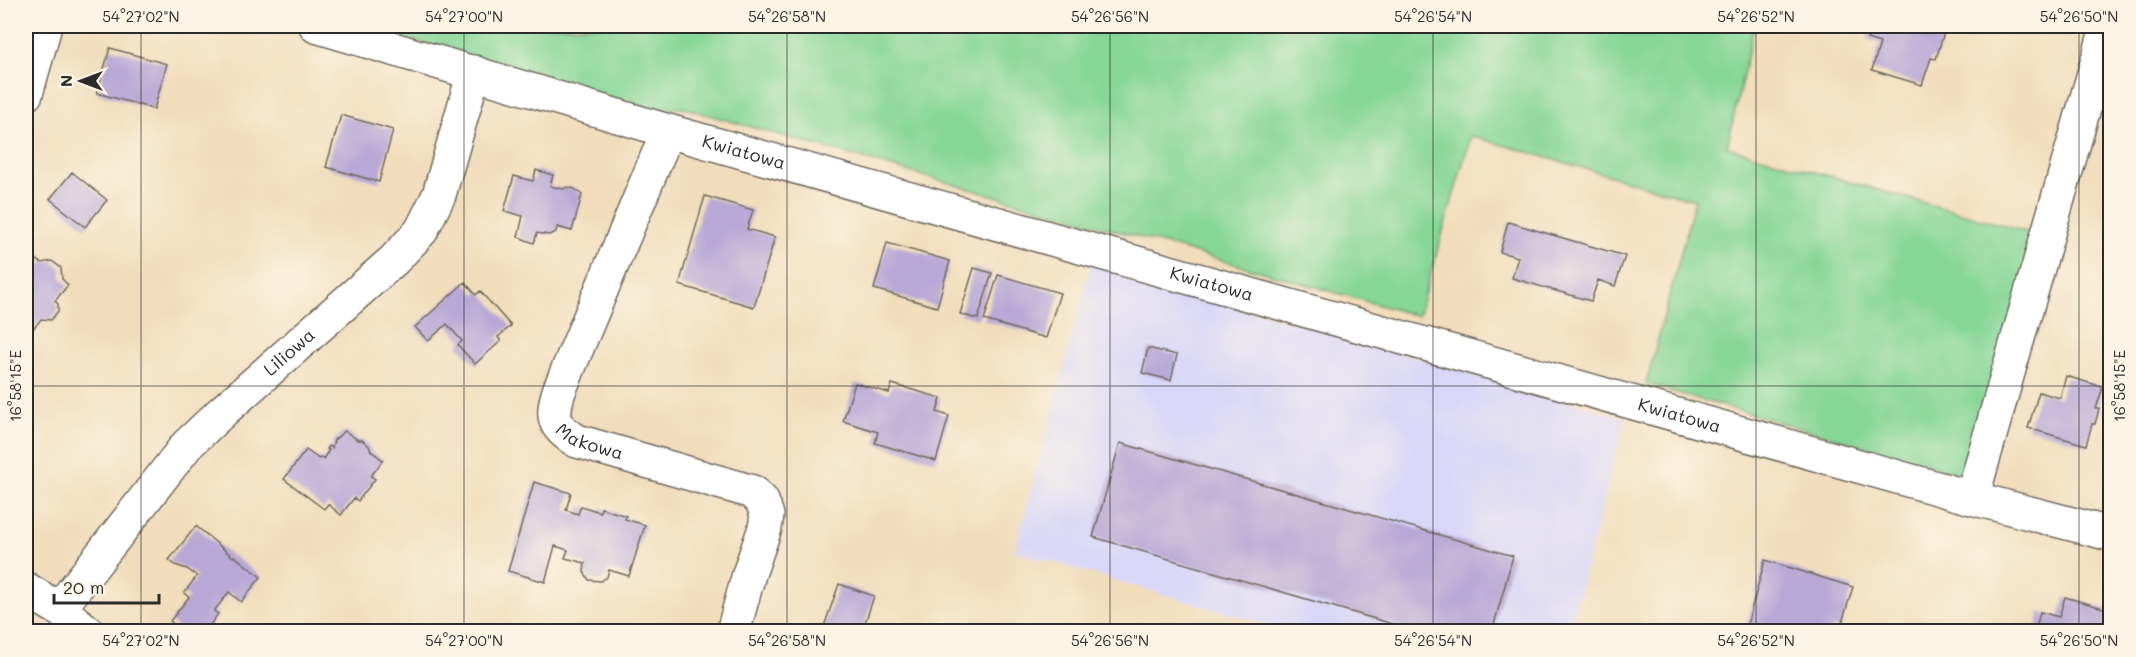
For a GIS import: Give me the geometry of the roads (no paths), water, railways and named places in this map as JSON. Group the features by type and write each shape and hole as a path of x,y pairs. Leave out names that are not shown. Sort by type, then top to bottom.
{"street":[{"path":"26,94 45,26"},
{"name":"Kwiatowa","path":"316,26 668,131 1972,498 2110,534"},
{"path":"1972,498 2107,28"},
{"name":"Liliowa","path":"59,609 187,445 394,261 421,231 439,195 474,72"},
{"name":"Makowa","path":"668,131 554,406 556,421 564,433 577,441 753,492 762,501 767,515 765,528 733,632"},
{"path":"26,589 59,609 88,632"}]}
